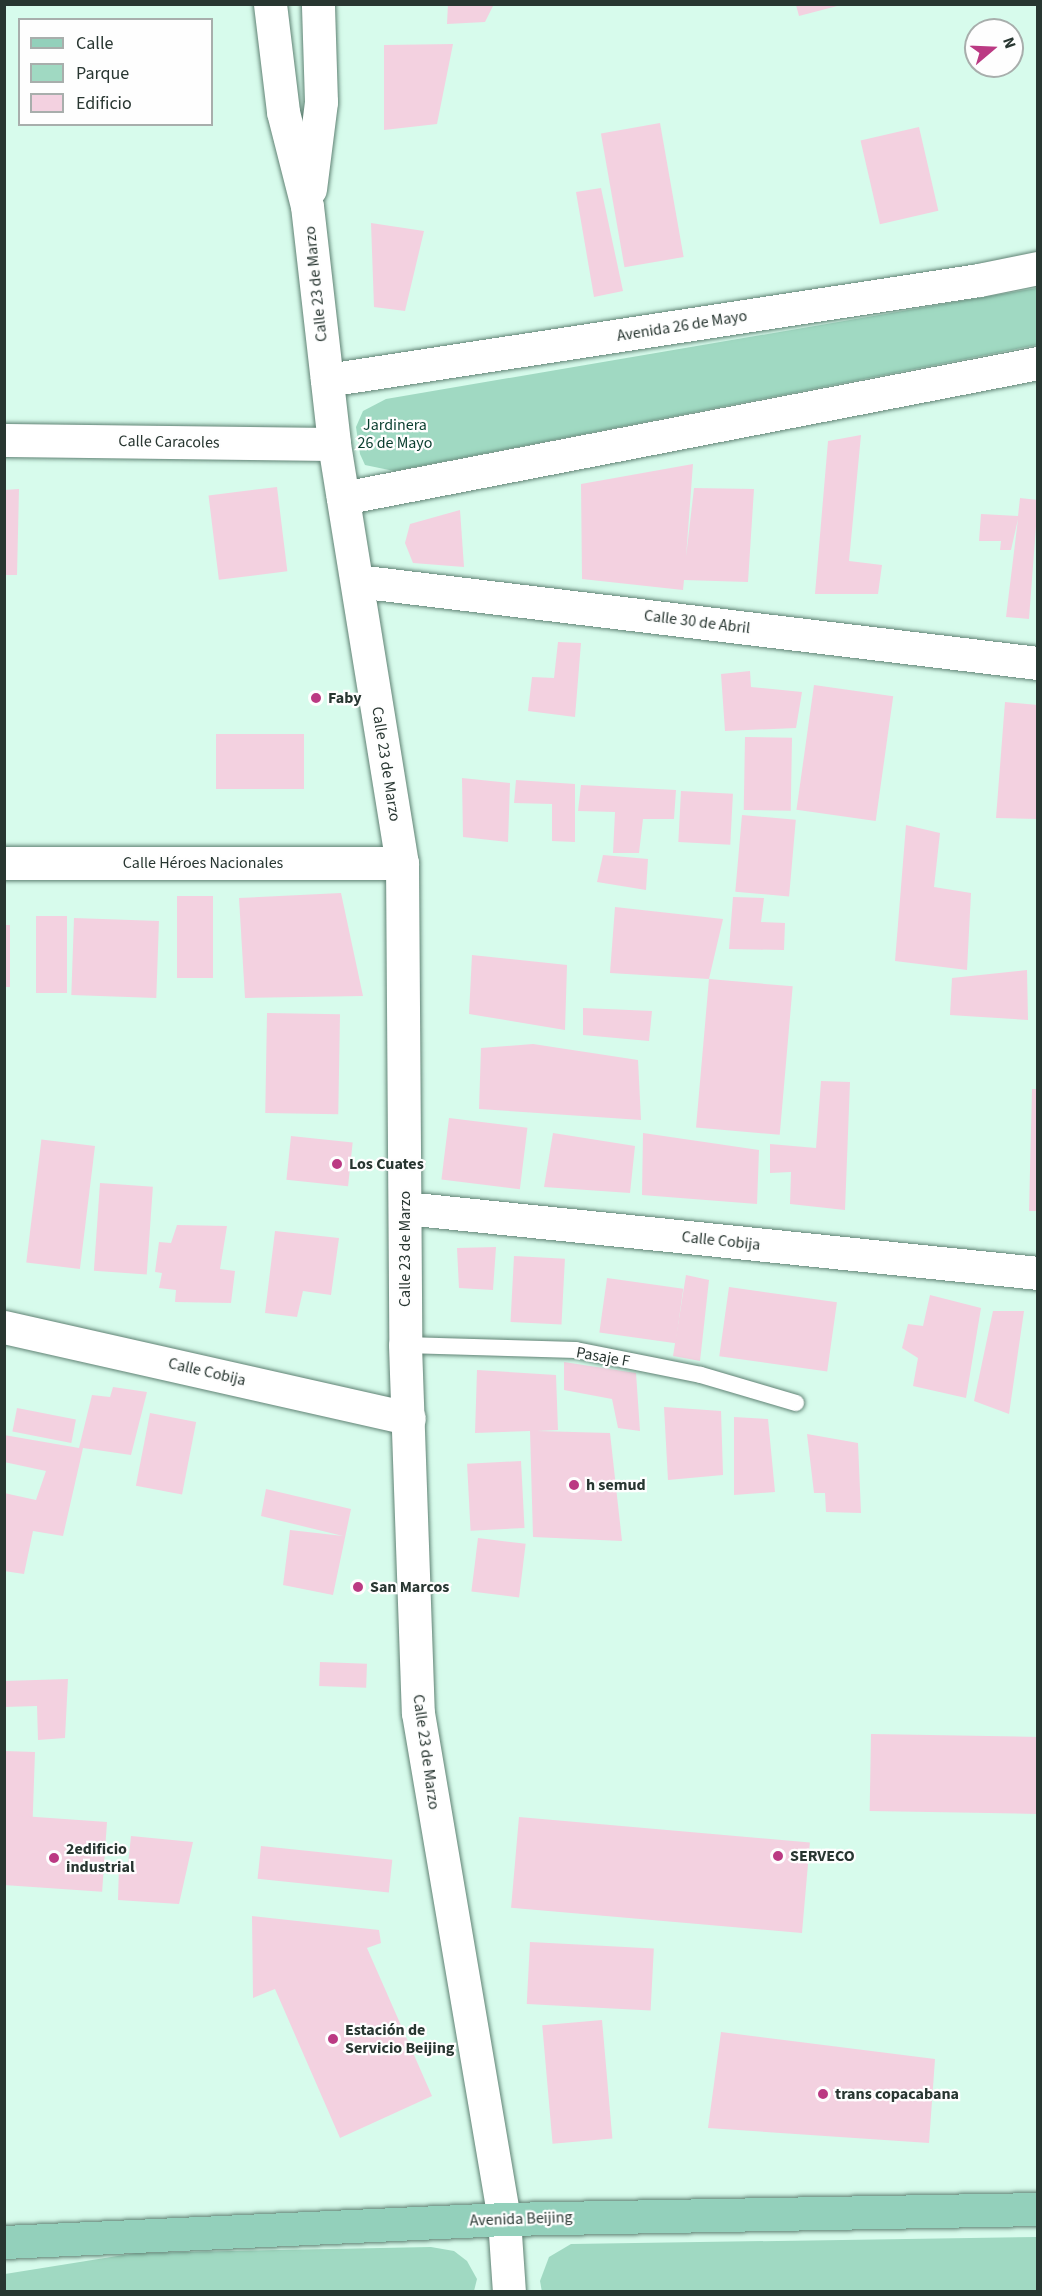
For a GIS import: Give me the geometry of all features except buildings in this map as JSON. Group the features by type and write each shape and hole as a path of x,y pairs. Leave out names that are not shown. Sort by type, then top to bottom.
{"main road":[{"name":"Avenida Beijing","path":"4,2242 504,2219 1038,2209"}],"street":[{"name":"Calle 23 de Marzo","path":"270,4 283,112 307,206 333,444 402,863 405,1345 418,1713 504,2219 509,2292"},
{"name":"Calle 23 de Marzo","path":"307,206 321,102 318,4"},
{"name":"Avenida 26 de Mayo","path":"327,380 979,280 1038,268"},
{"path":"343,498 1038,363"},
{"name":"Calle Caracoles","path":"4,440 333,444"},
{"name":"Calle 30 de Abril","path":"357,581 1038,663"},
{"name":"Calle Héroes Nacionales","path":"4,863 402,863"},
{"name":"Calle Cobija","path":"405,1208 1038,1273"},
{"name":"Calle Cobija","path":"4,1327 409,1418"}],"lane":[{"name":"Pasaje F","path":"405,1345 576,1350 700,1375 796,1403"}],"green space":[{"name":"Jardinera 26 de Mayo","path":"1037,288 1037,345 394,471 365,465 360,454 356,427 363,411 386,399"},
{"path":"1037,2237 1037,2291 542,2292 540,2281 549,2257 571,2244"},
{"path":"431,2247 454,2251 467,2261 477,2279 474,2291 5,2291 5,2274 136,2253"}],"place":[{"name":"Faby","path":"316,698"},
{"name":"Los Cuates","path":"337,1164"},
{"name":"h semud","path":"574,1485"},
{"name":"San Marcos","path":"358,1587"},
{"name":"SERVECO","path":"778,1856"},
{"name":"2edificio industrial","path":"54,1858"},
{"name":"Estación de Servicio Beijing","path":"333,2039"},
{"name":"trans copacabana","path":"823,2094"}]}
